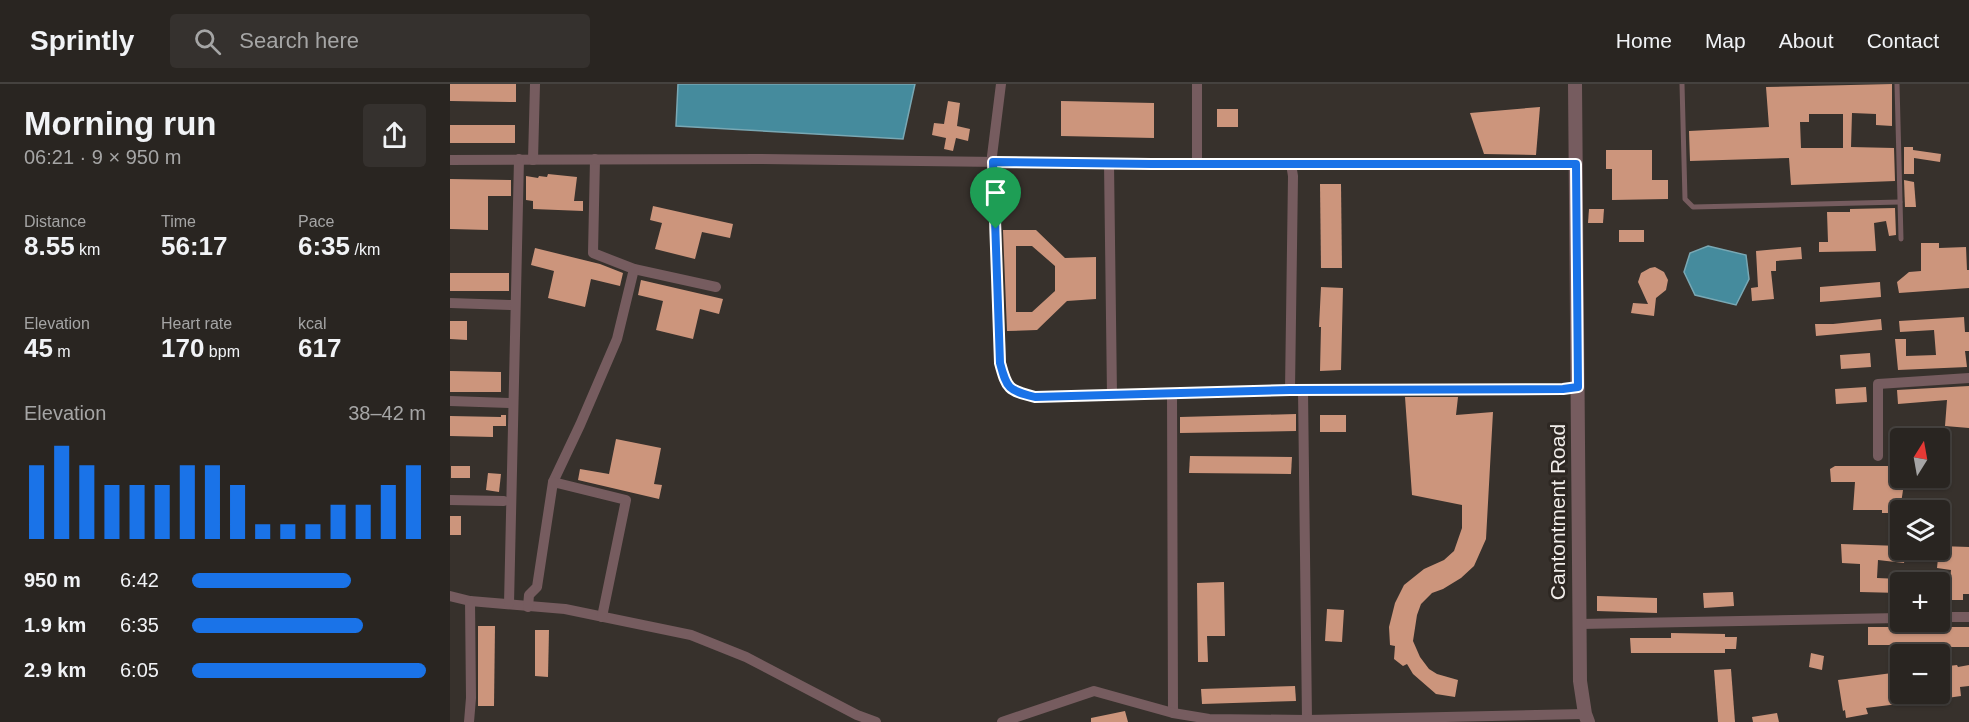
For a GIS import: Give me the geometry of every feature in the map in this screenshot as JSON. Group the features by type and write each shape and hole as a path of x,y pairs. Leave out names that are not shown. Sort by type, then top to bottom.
{"street":[{"path":"533,160 535,84"},
{"path":"1001,84 992,156 1000,363 1006,383 1017,392 1035,397 1290,390 1563,389 1578,387"},
{"path":"1197,84 1197,164"},
{"name":"Cantontment Road","path":"1575,84 1580,681 1587,718"},
{"path":"509,604 519,159"},
{"path":"595,159 593,254 634,269 716,287"},
{"path":"450,160 760,159 1197,164 1576,164"},
{"path":"1108,163 1112,395"},
{"path":"1290,390 1291,164"},
{"path":"528,607 529,595 537,587 553,482 616,339 634,269"},
{"path":"450,303 511,305"},
{"path":"1878,456 1878,384 1969,378"},
{"path":"1303,390 1307,720"},
{"path":"1172,394 1173,713"},
{"path":"450,401 508,403"},
{"path":"553,482 627,500 602,617"},
{"path":"450,500 504,501"},
{"path":"450,596 470,601 565,609 691,635 746,657 876,722"},
{"path":"469,722 471,698 470,601"},
{"path":"1950,617 1969,617"},
{"path":"1580,624 1890,618"},
{"path":"1002,722 1094,691 1173,713 1222,720 1587,718"}],"lane":[{"path":"1682,84 1685,199 1693,207 1900,202"},
{"path":"1897,84 1901,239"}],"water":[{"path":"678,84 915,84 903,139 676,126"},
{"path":"1708,246 1746,255 1749,279 1736,305 1695,295 1684,272 1690,253"}],"building":[{"path":"450,84 516,84 516,102 450,101"},
{"path":"1892,84 1892,126 1876,125 1876,114 1852,113 1851,147 1894,148 1895,181 1791,185 1789,158 1690,161 1689,131 1769,127 1766,87","holes":["1809,114 1843,114 1843,148 1801,148 1800,122 1809,122"]},
{"path":"948,101 960,103 957,126 970,129 968,141 956,138 953,151 944,149 946,138 932,135 934,123 944,124"},
{"path":"1061,101 1154,103 1154,138 1061,136"},
{"path":"1540,107 1536,155 1484,154 1470,113"},
{"path":"1217,109 1238,109 1238,127 1217,127"},
{"path":"450,125 515,125 515,143 450,143"},
{"path":"1904,147 1941,154 1940,162 1914,158 1914,174 1904,174"},
{"path":"1606,150 1652,150 1652,180 1668,180 1668,199 1612,200 1612,169 1606,169"},
{"path":"548,174 577,177 574,201 583,201 583,211 533,209 533,201 526,200 526,176 538,178 539,176 547,177"},
{"path":"450,179 511,180 511,196 488,196 488,230 450,229"},
{"path":"1904,180 1914,182 1916,207 1905,207"},
{"path":"1320,184 1341,184 1342,268 1321,268"},
{"path":"653,206 733,224 730,238 702,232 695,259 655,249 662,223 650,220"},
{"path":"1895,208 1896,235 1889,236 1886,221 1874,223 1876,251 1819,252 1819,242 1828,242 1827,212"},
{"path":"1589,209 1604,209 1603,223 1588,223"},
{"path":"1003,230 1036,230 1065,258 1096,257 1096,299 1067,301 1037,330 1007,331","holes":["1016,246 1032,246 1055,266 1055,291 1032,312 1016,312"]},
{"path":"1619,230 1644,230 1644,242 1619,242"},
{"path":"1921,243 1939,243 1939,248 1966,247 1969,288 1899,293 1897,282 1909,272 1921,271"},
{"path":"1801,247 1802,259 1776,261 1776,271 1771,271 1774,299 1752,301 1751,288 1758,287 1756,251"},
{"path":"535,248 600,264 623,273 620,286 591,279 585,307 548,298 554,271 531,265"},
{"path":"1655,267 1664,272 1668,280 1666,290 1656,298 1654,316 1631,313 1633,303 1648,304 1638,282 1641,273"},
{"path":"450,273 509,273 509,291 450,291"},
{"path":"641,280 723,299 719,314 700,309 693,339 656,330 663,301 638,295"},
{"path":"1880,282 1881,297 1820,302 1820,287"},
{"path":"1321,287 1343,288 1341,370 1320,371"},
{"path":"1964,317 1965,332 1969,332 1969,351 1965,351 1967,367 1898,370 1895,339 1906,339 1906,356 1936,355 1934,330 1900,332 1899,321"},
{"path":"1881,319 1882,330 1816,336 1815,324"},
{"path":"450,321 467,321 467,340 450,339"},
{"path":"1870,353 1871,367 1841,369 1840,355"},
{"path":"450,371 501,372 501,392 450,392"},
{"path":"1969,386 1969,428 1945,426 1947,400 1898,404 1897,390"},
{"path":"1866,387 1867,402 1836,404 1835,389"},
{"path":"1405,397 1458,397 1456,415 1493,412 1486,539 1474,566 1461,578 1432,593 1421,604 1413,641 1420,657 1429,669 1437,674 1458,680 1455,697 1436,694 1413,674 1407,664 1403,666 1394,659 1395,646 1390,645 1389,627 1395,603 1404,585 1424,569 1444,560 1454,551 1462,528 1462,505 1412,495"},
{"path":"1296,414 1296,431 1180,433 1180,417"},
{"path":"501,415 506,415 506,426 493,426 493,437 450,436 450,416 501,417"},
{"path":"1320,415 1346,415 1346,432 1320,432"},
{"path":"616,439 661,448 654,484 662,485 659,499 578,480 580,469 609,474"},
{"path":"1190,456 1292,457 1291,474 1189,473"},
{"path":"451,466 470,466 470,478 451,478"},
{"path":"1835,466 1890,466 1890,488 1903,488 1902,500 1890,500 1890,513 1882,513 1882,510 1853,510 1855,482 1831,482 1830,469"},
{"path":"488,473 501,474 499,492 486,490"},
{"path":"450,516 461,516 461,535 450,535"},
{"path":"1841,544 1890,546 1890,560 1904,560 1904,563 1878,560 1877,578 1890,579 1890,593 1860,592 1860,564 1842,563"},
{"path":"1950,546 1969,547 1969,594 1963,594 1963,600 1952,600 1951,570 1937,568 1938,560 1950,560"},
{"path":"1224,582 1225,636 1207,636 1208,662 1198,662 1197,583"},
{"path":"1733,592 1734,606 1704,608 1703,593"},
{"path":"1597,596 1657,598 1657,613 1597,611"},
{"path":"1327,609 1344,610 1342,642 1325,641"},
{"path":"478,626 495,626 494,706 478,706"},
{"path":"1868,627 1890,627 1890,632 1950,632 1950,627 1969,627 1969,647 1950,647 1950,644 1868,645"},
{"path":"535,630 549,630 548,677 535,676"},
{"path":"1671,633 1725,634 1725,637 1737,637 1736,649 1725,649 1725,653 1631,653 1630,638 1671,638"},
{"path":"1811,653 1824,656 1822,670 1809,667"},
{"path":"1969,665 1969,686 1960,687 1961,696 1950,698 1950,666"},
{"path":"1731,669 1735,722 1718,722 1714,670"},
{"path":"1890,673 1890,704 1898,704 1866,708 1868,714 1846,718 1838,680"},
{"path":"1295,686 1296,701 1202,704 1201,689"},
{"path":"1125,711 1128,722 1091,722 1091,718"},
{"path":"1777,713 1779,722 1753,722 1752,717"}],"route":[{"path":"993,162 1576,164 1578,387 1563,389 1290,390 1035,397 1017,392 1006,383 1000,363 996,229 993,162"}]}
